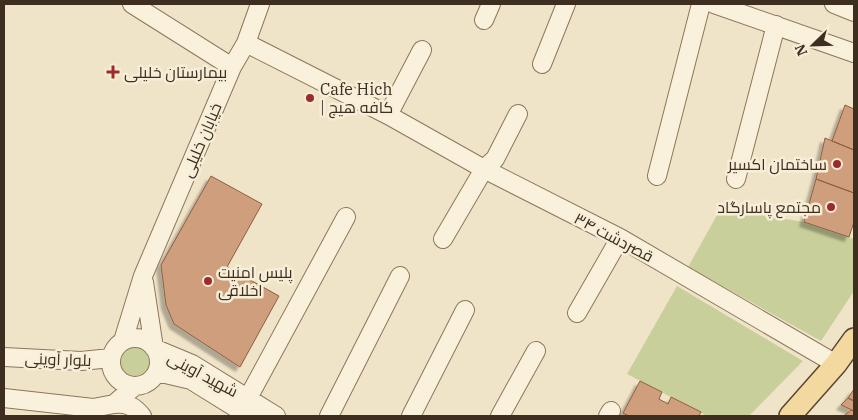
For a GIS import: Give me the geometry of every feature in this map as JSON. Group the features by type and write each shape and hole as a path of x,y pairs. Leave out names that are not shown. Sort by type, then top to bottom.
{"main road":[{"path":"790,416 836,364 854,339"}],"street":[{"path":"132,4 232,67"},
{"name":"خیابان خلیلی","path":"123,341 143,276 232,67 246,43 260,4"},
{"path":"484,20 491,4"},
{"path":"542,64 566,4"},
{"path":"656,176 701,4"},
{"path":"714,4 854,53"},
{"path":"834,4 854,12"},
{"path":"736,179 776,25"},
{"name":"قصردشت ۳۴","path":"246,43 388,115 484,169 620,238 836,364"},
{"path":"388,115 422,50"},
{"path":"443,239 484,169 495,159 518,114"},
{"path":"248,398 346,217"},
{"path":"576,312 620,238"},
{"path":"114,404 138,386 151,380 157,372 159,360 155,349 143,276"},
{"path":"329,416 400,276"},
{"path":"411,416 465,310"},
{"path":"138,386 129,385 119,380 112,370 112,358 118,346 123,341 129,339 146,340 155,349"},
{"name":"شهید آوینی","path":"155,349 192,364 276,416"},
{"path":"500,416 536,351"},
{"name":"بلوار آوینی","path":"4,357 81,361 112,358"},
{"name":"شهید آوینی","path":"157,372 191,380 249,416"},
{"path":"138,386 142,416"},
{"path":"4,398 93,408 114,404 128,404 142,416"}],"green space":[{"path":"721,208 804,222 854,239 854,291 821,341 688,267"},
{"path":"677,286 803,361 749,416 707,416 627,374"},
{"path":"135,344 148,349 153,362 148,375 135,380 122,375 117,362 122,349"}],"building":[{"path":"845,105 854,109 854,150 832,141"},
{"name":"ساختمان اکسیر","path":"825,138 854,150 854,193 816,179"},
{"name":"پلیس امنیت اخلاقی","path":"211,176 262,204 227,267 279,296 240,367 174,324 166,305 161,265"},
{"name":"مجتمع پاسارگاد","path":"816,179 854,193 854,222 849,237 804,222"},
{"path":"640,381 662,392 659,399 668,404 671,397 701,412 699,416 629,416 623,413"},
{"path":"854,389 854,401 848,398"},
{"path":"848,398 854,401 854,411 841,405"},
{"path":"851,410 854,411 854,416 844,416"}],"place":[{"name":"بیمارستان خلیلی","path":"113,72"},
{"name":"Cafe Hich | کافه هیچ","path":"310,98"},
{"name":"ساختمان اکسیر","path":"837,164"},
{"name":"مجتمع پاسارگاد","path":"831,207"},
{"name":"پلیس امنیت اخلاقی","path":"208,281"}]}
